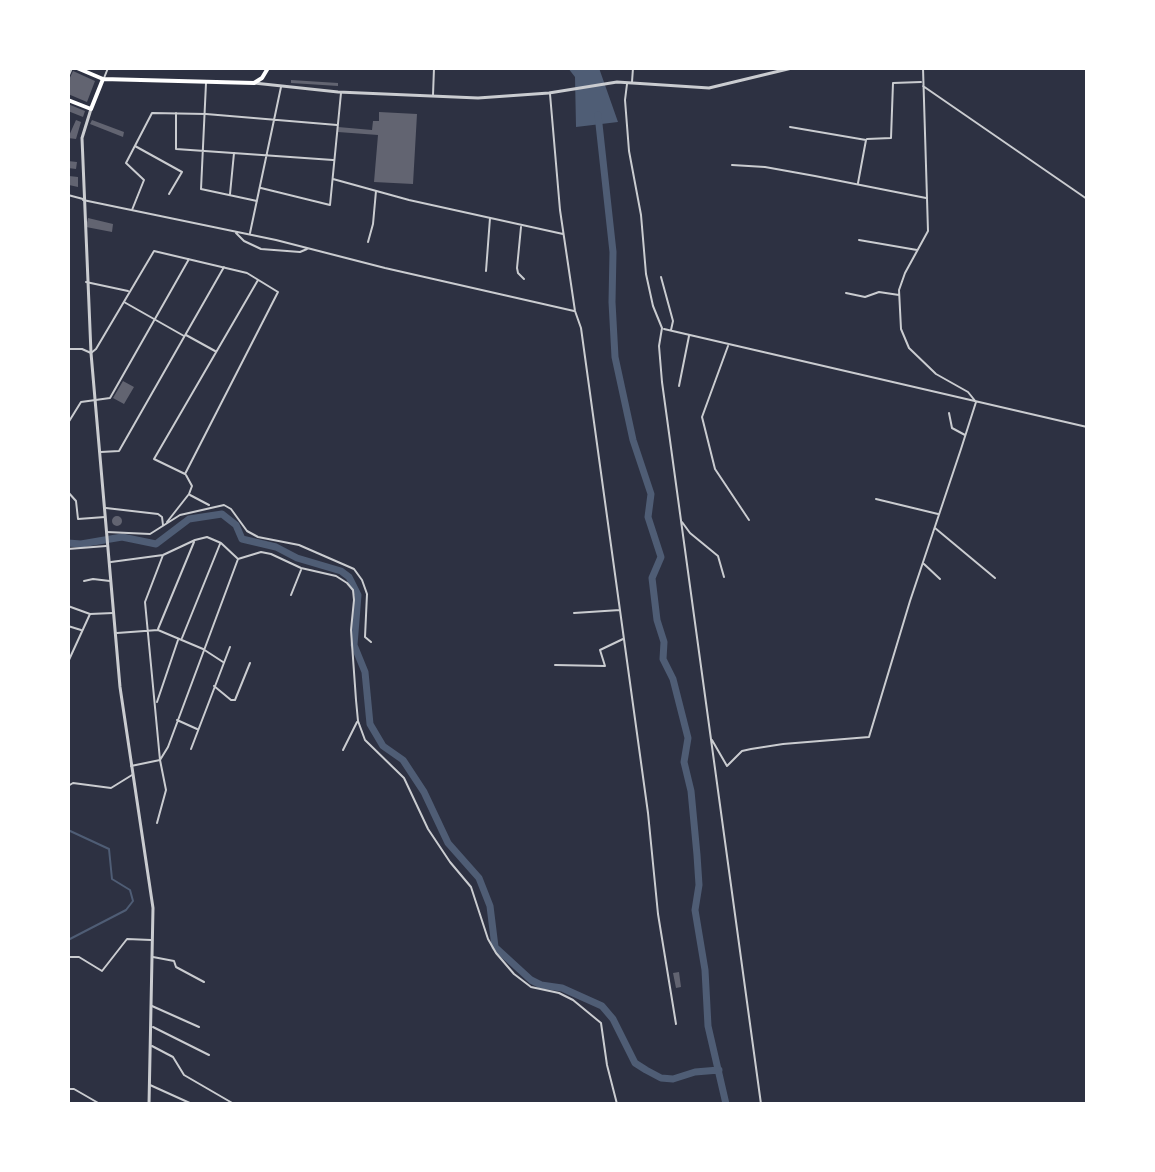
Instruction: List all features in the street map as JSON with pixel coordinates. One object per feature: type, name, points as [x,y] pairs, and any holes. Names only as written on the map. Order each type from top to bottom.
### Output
[{"type":"main road","points":[[75,68],[103,79],[254,83],[262,78],[268,68]]},
{"type":"main road","points":[[68,100],[91,109],[103,79]]},
{"type":"street","points":[[68,77],[75,68]]},
{"type":"street","points":[[103,79],[108,68]]},
{"type":"street","points":[[433,96],[434,68]]},
{"type":"street","points":[[633,68],[625,100],[629,151],[641,215],[646,274],[662,328],[659,353],[662,382],[761,1104]]},
{"type":"street","points":[[254,83],[341,92],[478,98],[549,93],[614,82],[709,88],[792,68]]},
{"type":"street","points":[[923,68],[928,231],[905,273],[899,295],[901,329],[909,348],[942,379],[968,392],[976,402]]},
{"type":"street","points":[[206,81],[201,189],[257,201]]},
{"type":"street","points":[[790,127],[866,140],[872,137],[888,140],[891,138],[893,83],[922,84],[1087,199]]},
{"type":"street","points":[[250,234],[281,86]]},
{"type":"street","points":[[261,188],[330,205],[341,92]]},
{"type":"street","points":[[549,93],[563,234],[575,311],[581,328],[642,769],[658,914],[676,1024]]},
{"type":"street","points":[[91,109],[82,138],[91,353],[120,687],[153,900],[149,1104]]},
{"type":"street","points":[[132,211],[144,180],[126,163],[152,113],[206,114],[337,125]]},
{"type":"street","points":[[176,113],[176,149],[333,160]]},
{"type":"street","points":[[858,184],[866,140]]},
{"type":"street","points":[[135,146],[182,172],[169,194]]},
{"type":"street","points":[[230,194],[234,152]]},
{"type":"street","points":[[732,165],[765,167],[927,198]]},
{"type":"street","points":[[333,179],[409,200],[563,234]]},
{"type":"street","points":[[368,242],[376,190]]},
{"type":"street","points":[[68,195],[250,234],[575,311]]},
{"type":"street","points":[[486,271],[490,217]]},
{"type":"street","points":[[521,226],[517,268],[524,279]]},
{"type":"street","points":[[235,232],[244,241],[261,249],[300,252],[308,249]]},
{"type":"street","points":[[859,240],[917,250]]},
{"type":"street","points":[[91,353],[152,252],[247,273],[278,292],[185,474]]},
{"type":"street","points":[[68,423],[81,402],[110,398],[189,259]]},
{"type":"street","points":[[100,452],[119,451],[224,267]]},
{"type":"street","points":[[661,277],[673,321],[671,330]]},
{"type":"street","points":[[167,522],[192,486],[185,474],[154,459],[258,280]]},
{"type":"street","points":[[86,282],[129,291]]},
{"type":"street","points":[[846,293],[865,297],[879,292],[899,295]]},
{"type":"street","points":[[124,302],[216,352]]},
{"type":"street","points":[[662,328],[1087,427]]},
{"type":"street","points":[[679,386],[689,335]]},
{"type":"street","points":[[728,344],[702,417],[715,469],[749,520]]},
{"type":"street","points":[[68,349],[91,353]]},
{"type":"street","points":[[711,737],[723,763],[730,766],[742,751],[751,749],[869,737],[976,402]]},
{"type":"street","points":[[949,413],[952,428],[965,435]]},
{"type":"street","points":[[68,492],[76,501],[78,519],[105,517]]},
{"type":"street","points":[[189,494],[212,506]]},
{"type":"street","points":[[876,499],[939,514]]},
{"type":"street","points":[[106,532],[142,535],[154,532],[180,515],[224,505],[231,509],[247,531],[258,537],[299,545],[354,569],[367,594],[365,637],[371,642]]},
{"type":"street","points":[[105,508],[158,514],[162,517],[163,525]]},
{"type":"street","points":[[681,521],[690,533],[718,556],[724,577]]},
{"type":"street","points":[[935,528],[995,578]]},
{"type":"street","points":[[109,562],[163,555],[207,537],[221,543],[238,559]]},
{"type":"street","points":[[158,630],[195,540]]},
{"type":"street","points":[[156,703],[221,543]]},
{"type":"street","points":[[68,549],[108,544]]},
{"type":"street","points":[[238,559],[266,553],[302,569],[336,576],[353,590],[351,630],[358,721],[372,749],[411,788],[428,829],[471,887],[496,953],[514,974],[531,987],[559,993],[573,1000],[601,1023],[617,1104]]},
{"type":"street","points":[[157,823],[166,790],[160,760],[146,598],[163,555]]},
{"type":"street","points":[[131,766],[163,759],[238,559]]},
{"type":"street","points":[[923,563],[940,579]]},
{"type":"street","points":[[291,595],[302,569]]},
{"type":"street","points":[[84,581],[111,582]]},
{"type":"street","points":[[68,606],[90,614],[114,613]]},
{"type":"street","points":[[574,613],[620,610]]},
{"type":"street","points":[[68,662],[90,614]]},
{"type":"street","points":[[68,626],[82,630]]},
{"type":"street","points":[[116,633],[158,630],[203,649],[223,662]]},
{"type":"street","points":[[555,665],[605,666],[600,650],[623,639]]},
{"type":"street","points":[[68,646],[75,648]]},
{"type":"street","points":[[191,749],[230,647]]},
{"type":"street","points":[[214,686],[235,700],[250,663]]},
{"type":"street","points":[[177,720],[198,729]]},
{"type":"street","points":[[343,750],[358,721]]},
{"type":"street","points":[[68,786],[73,783],[111,788],[133,775]]},
{"type":"street","points":[[68,957],[79,957],[102,971],[127,939],[152,940]]},
{"type":"street","points":[[152,957],[174,961],[176,967],[204,982]]},
{"type":"street","points":[[151,1006],[199,1027]]},
{"type":"street","points":[[150,1026],[209,1055]]},
{"type":"street","points":[[150,1046],[170,1054],[184,1075],[234,1104]]},
{"type":"street","points":[[149,1085],[192,1104]]},
{"type":"street","points":[[68,1089],[74,1089],[100,1104]]},
{"type":"water","points":[[568,68],[599,68],[618,122],[576,127],[575,77]]},
{"type":"building","points":[[73,71],[95,81],[87,102],[68,94],[68,82]]},
{"type":"building","points":[[291,80],[338,83],[338,86],[291,83]]},
{"type":"building","points":[[68,104],[85,111],[83,117],[68,111]]},
{"type":"building","points":[[379,112],[417,114],[413,184],[374,182],[378,135],[338,132],[338,127],[372,130],[373,121],[379,121]]},
{"type":"building","points":[[76,120],[81,122],[76,139],[68,138]]},
{"type":"building","points":[[92,120],[124,132],[123,137],[90,124]]},
{"type":"building","points":[[68,161],[77,162],[76,169],[68,168]]},
{"type":"building","points":[[69,176],[78,177],[78,187],[69,185]]},
{"type":"building","points":[[88,218],[113,224],[112,232],[86,227]]},
{"type":"building","points":[[123,381],[134,387],[124,404],[113,398]]},
{"type":"building","points":[[117,516],[122,521],[117,526],[112,521]]},
{"type":"building","points":[[679,972],[681,987],[676,988],[673,973]]},
{"type":"waterway","points":[[598,115],[613,252],[615,357],[633,440],[651,494],[648,517],[661,557],[652,578],[657,620],[664,642],[663,659],[673,679],[688,738],[684,762],[691,791],[699,885],[695,910],[705,970],[708,1026],[726,1104]]},
{"type":"waterway","points":[[68,543],[81,544],[122,537],[156,544],[189,519],[222,514],[236,525],[242,539],[276,547],[297,558],[341,571],[349,577],[358,595],[354,645],[365,672],[370,724],[383,746],[403,760],[424,792],[448,843],[479,878],[490,906],[495,947],[531,980],[562,988],[602,1006],[613,1019],[635,1063],[646,1070],[661,1078],[673,1079],[695,1072],[719,1070]]},
{"type":"waterway","points":[[68,830],[109,849],[112,879],[130,890],[133,901],[126,910],[68,940]]}]
